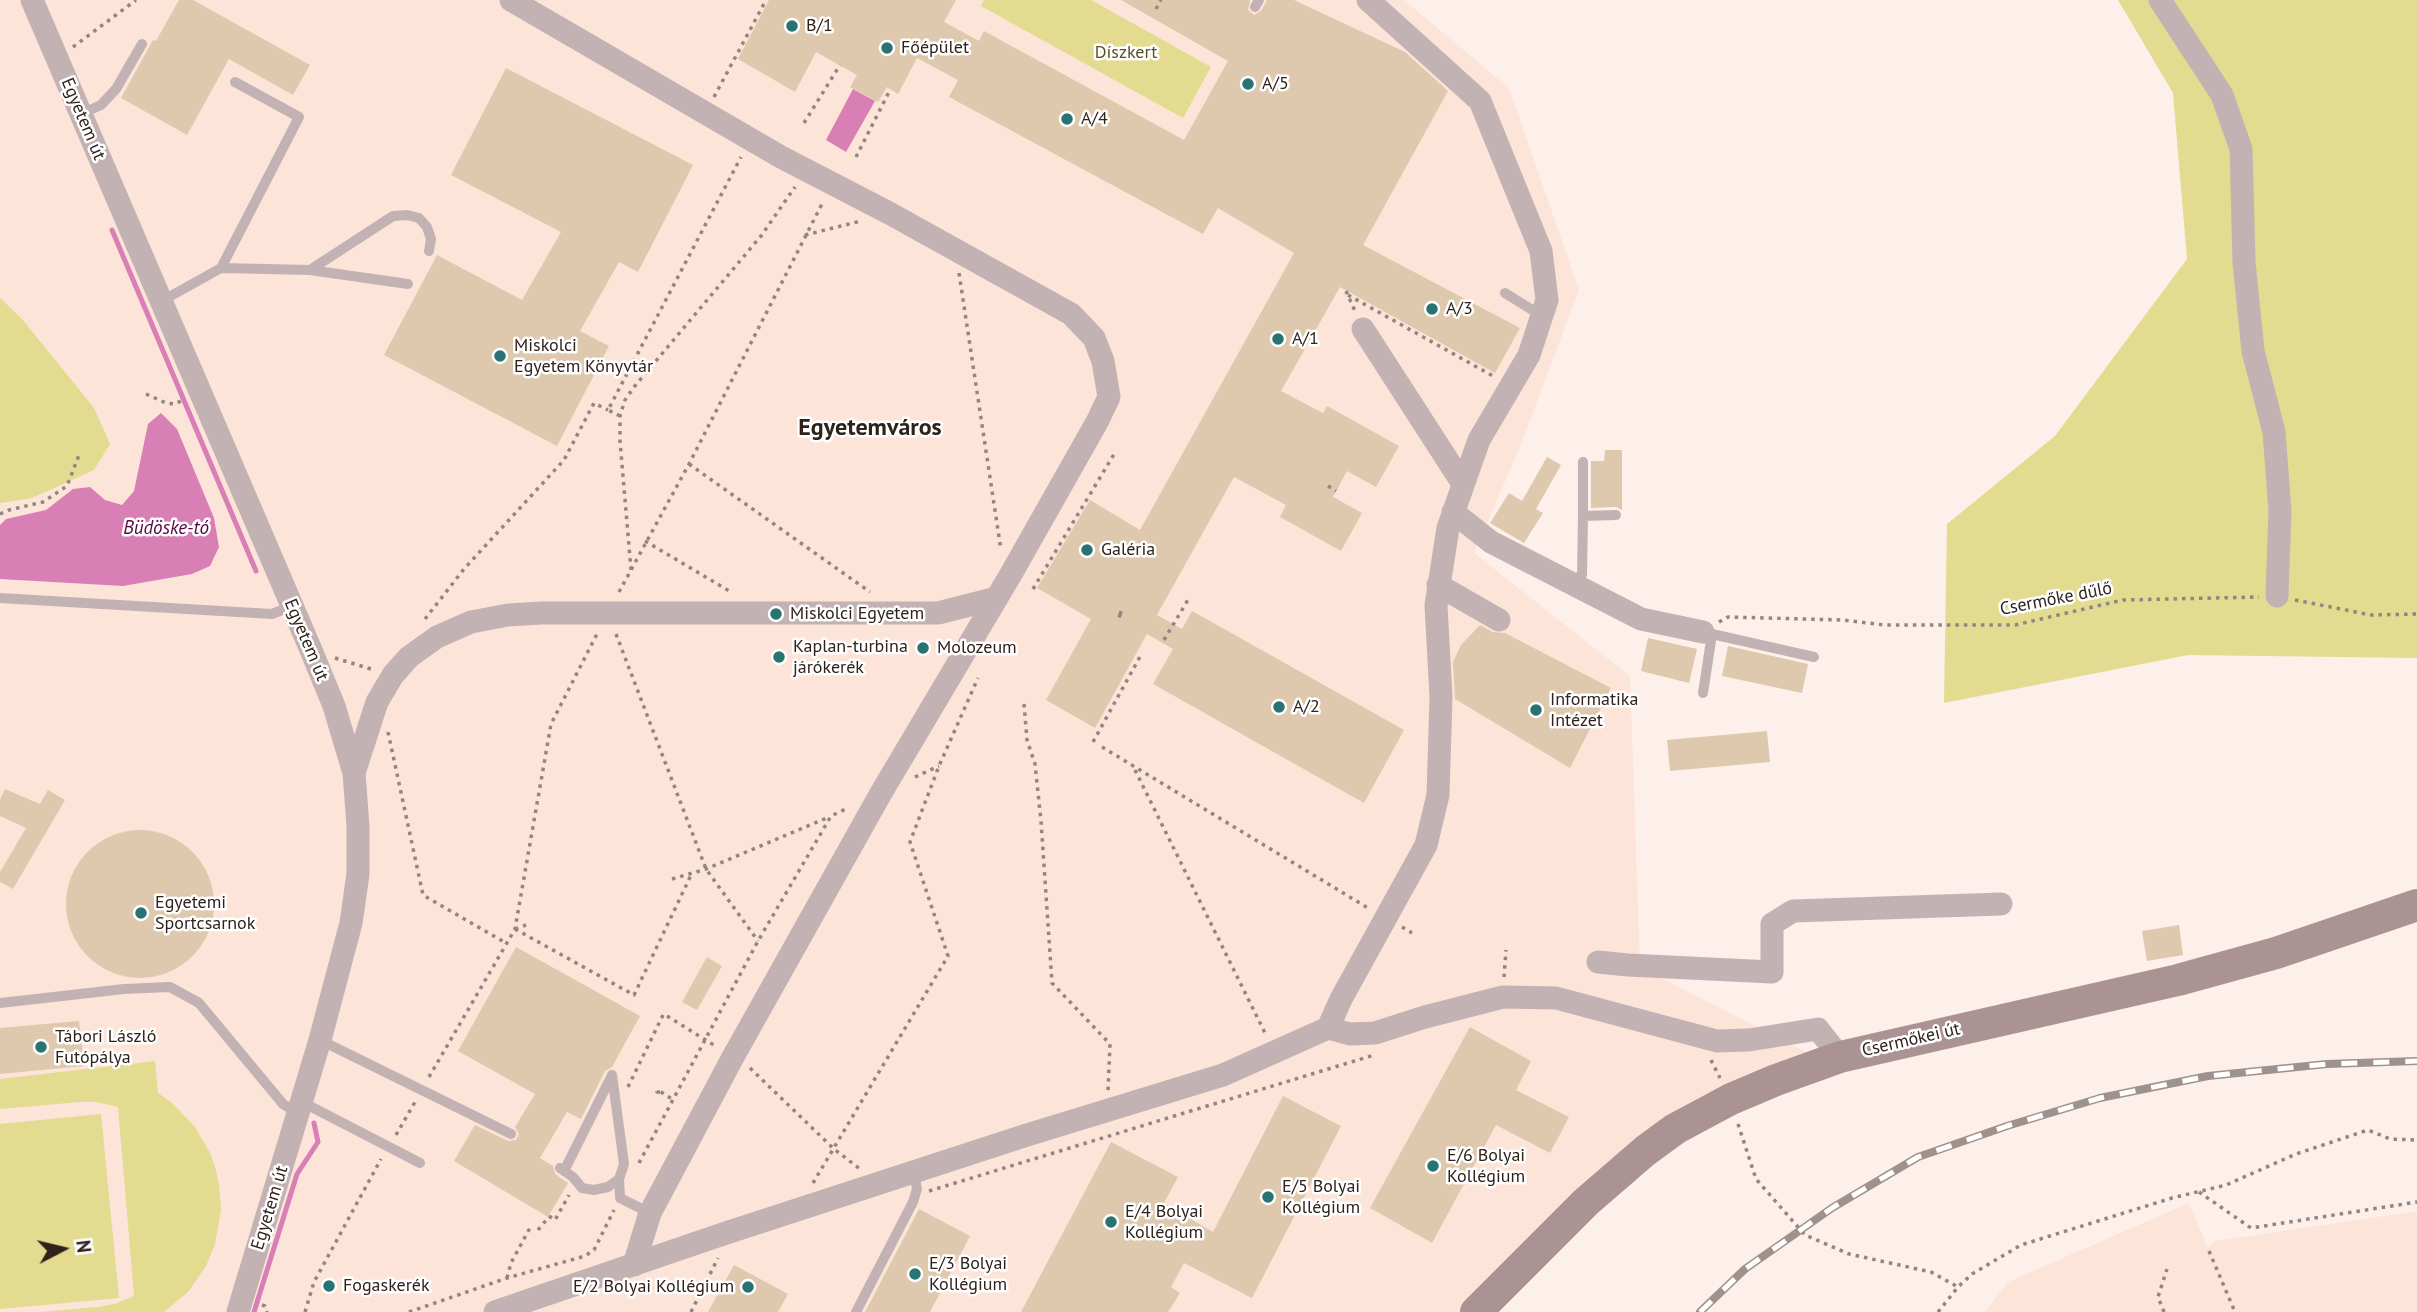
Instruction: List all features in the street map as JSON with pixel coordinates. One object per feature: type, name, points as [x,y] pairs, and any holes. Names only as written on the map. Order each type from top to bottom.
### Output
[{"type":"main road","name":"Csermőkei út","points":[[1476,1312],[1586,1202],[1645,1151],[1675,1129],[1776,1080],[1840,1057],[2178,980],[2276,953],[2417,905]]},
{"type":"street","name":"Egyetem út","points":[[32,0],[311,650],[334,706],[354,773],[358,874],[351,923],[320,1040],[238,1312]]},
{"type":"street","points":[[511,0],[681,97],[750,140],[891,214],[1071,314],[1094,338],[1104,361],[1109,397],[1001,591],[881,793],[733,1057],[650,1213],[634,1265]]},
{"type":"street","points":[[1328,1028],[1341,999],[1426,845],[1438,795],[1441,697],[1436,605],[1453,512],[1479,440],[1529,355],[1547,300],[1541,251],[1480,101],[1368,0]]},
{"type":"street","points":[[2160,0],[2222,95],[2241,149],[2244,262],[2253,351],[2274,432],[2280,511],[2277,596]]},
{"type":"street","points":[[1363,329],[1463,484]]},
{"type":"street","points":[[1453,512],[1492,542],[1642,619],[1707,633]]},
{"type":"street","points":[[1438,585],[1499,620]]},
{"type":"street","points":[[354,773],[393,675],[409,657],[437,637],[471,622],[508,615],[608,612],[938,613],[1001,591]]},
{"type":"street","points":[[334,706],[356,715],[381,710]]},
{"type":"street","points":[[1598,962],[1772,972],[1772,924],[1793,911],[2001,904]]},
{"type":"street","points":[[495,1312],[798,1209],[1223,1075],[1328,1028],[1350,1034],[1375,1033],[1503,997],[1556,998],[1717,1041],[1749,1040],[1818,1029],[1840,1057]]},
{"type":"lane","points":[[81,114],[101,105],[116,89],[142,44]]},
{"type":"lane","points":[[221,268],[299,117],[235,82]]},
{"type":"lane","points":[[310,271],[393,216],[419,218],[427,227],[429,251]]},
{"type":"lane","points":[[160,302],[221,268],[310,271],[408,284]]},
{"type":"lane","points":[[1505,293],[1542,316]]},
{"type":"lane","points":[[1569,583],[1583,575],[1583,462]]},
{"type":"lane","points":[[1583,516],[1616,515]]},
{"type":"lane","points":[[0,598],[272,614],[292,606]]},
{"type":"lane","points":[[1703,693],[1707,633],[1814,657]]},
{"type":"lane","points":[[0,1003],[124,989],[170,987],[199,1003],[283,1104],[300,1108],[389,1146],[420,1163]]},
{"type":"lane","points":[[320,1040],[512,1134]]},
{"type":"lane","points":[[618,1180],[608,1187],[594,1190],[582,1188],[562,1169],[612,1075],[624,1164],[618,1180],[620,1198],[650,1213]]},
{"type":"lane","points":[[856,1312],[915,1195],[917,1189],[914,1172]]},
{"type":"path","points":[[57,58],[136,0]]},
{"type":"path","points":[[725,103],[714,97],[766,0]]},
{"type":"path","points":[[1156,9],[1161,0]]},
{"type":"path","points":[[804,123],[840,65]]},
{"type":"path","points":[[856,157],[890,90]]},
{"type":"path","points":[[608,410],[750,140]]},
{"type":"path","points":[[631,571],[620,416],[625,400],[761,236],[806,171]]},
{"type":"path","points":[[305,1312],[314,1282],[422,1088],[515,929],[551,724],[833,184]]},
{"type":"path","points":[[805,235],[891,214]]},
{"type":"path","points":[[955,251],[1001,591]]},
{"type":"path","points":[[1348,295],[1494,377]]},
{"type":"path","points":[[146,394],[175,404]]},
{"type":"path","points":[[422,623],[464,569],[564,460],[594,402],[620,416]]},
{"type":"path","points":[[1032,589],[1116,452]]},
{"type":"path","points":[[0,514],[44,502],[67,486],[79,455]]},
{"type":"path","points":[[688,464],[870,593],[881,593]]},
{"type":"path","points":[[1328,486],[1336,491]]},
{"type":"path","points":[[645,541],[733,593]]},
{"type":"path","name":"Csermőke dűlő","points":[[1707,633],[1728,617],[1843,620],[1884,625],[2015,625],[2123,600],[2277,596],[2371,615],[2417,614]]},
{"type":"path","points":[[1164,640],[1189,598]]},
{"type":"path","points":[[608,612],[706,869],[758,941]]},
{"type":"path","points":[[311,650],[393,675]]},
{"type":"path","points":[[1093,742],[1142,653]]},
{"type":"path","points":[[798,1209],[948,956],[909,842],[978,678]]},
{"type":"path","points":[[1024,704],[1027,740],[1035,764],[1041,821],[1052,983],[1110,1044],[1108,1110]]},
{"type":"path","points":[[381,710],[423,895],[506,943]]},
{"type":"path","points":[[1102,747],[1412,933]]},
{"type":"path","points":[[1134,768],[1275,1052]]},
{"type":"path","points":[[672,878],[706,869],[881,793]]},
{"type":"path","points":[[410,1312],[507,1278],[585,1256],[594,1250],[758,941],[831,816]]},
{"type":"path","points":[[515,929],[634,995],[692,873]]},
{"type":"path","points":[[515,929],[526,925]]},
{"type":"path","points":[[1503,997],[1506,950]]},
{"type":"path","points":[[628,1087],[666,1015],[705,1039]]},
{"type":"path","points":[[1700,1037],[1731,1100],[1756,1179],[1805,1236],[1849,1254],[1931,1272],[1958,1287]]},
{"type":"path","points":[[915,1195],[1376,1055]]},
{"type":"path","points":[[733,1057],[750,1067],[834,1149],[878,1183]]},
{"type":"path","points":[[660,1092],[672,1099]]},
{"type":"path","points":[[1938,1312],[1972,1274],[2021,1245],[2226,1185],[2296,1154],[2368,1130],[2390,1139],[2417,1140]]},
{"type":"path","points":[[538,1230],[549,1217],[555,1220],[576,1181]]},
{"type":"path","points":[[2199,1192],[2251,1228],[2417,1202]]},
{"type":"path","points":[[507,1278],[511,1263],[531,1226]]},
{"type":"path","points":[[2209,1251],[2235,1312]]},
{"type":"path","points":[[691,1312],[721,1252]]},
{"type":"path","points":[[704,1264],[730,1255]]},
{"type":"path","points":[[2164,1312],[2158,1297],[2167,1269]]},
{"type":"path","points":[[263,1306],[267,1312]]},
{"type":"shaded area","name":"Miskolci Egyetem","points":[[0,0],[1404,0],[1509,88],[1579,290],[1520,447],[1474,553],[1630,676],[1640,967],[1808,1053],[1507,1264],[1460,1312],[0,1312]]},
{"type":"shaded area","points":[[2189,1203],[2208,1248],[2215,1241],[2417,1211],[2417,1312],[1985,1312],[2008,1282]]},
{"type":"green space","name":"Díszkert","points":[[984,0],[1091,0],[1211,67],[1183,118],[981,6]]},
{"type":"green space","points":[[2118,0],[2417,0],[2417,658],[2188,655],[1944,703],[1947,524],[2055,436],[2187,259],[2173,93]]},
{"type":"green space","points":[[0,298],[22,319],[94,408],[110,444],[94,470],[32,498],[0,503]]},
{"type":"green space","points":[[155,1061],[158,1093],[172,1103],[195,1127],[215,1167],[221,1209],[215,1244],[206,1266],[188,1292],[164,1312],[40,1312],[98,1307],[134,1296],[118,1107],[80,1102],[0,1109],[0,1079]]},
{"type":"green space","points":[[101,1114],[119,1298],[0,1309],[0,1124]]},
{"type":"water","points":[[853,89],[875,101],[846,152],[826,140]]},
{"type":"water","name":"Büdöske-tó","points":[[161,413],[177,429],[214,518],[219,547],[210,566],[192,574],[123,586],[0,579],[0,525],[6,519],[46,510],[73,489],[90,487],[105,500],[122,505],[134,491],[148,424]]},
{"type":"building","points":[[179,0],[193,0],[310,65],[293,95],[229,59],[187,135],[121,98]]},
{"type":"building","points":[[769,0],[956,0],[944,22],[979,41],[984,31],[1184,140],[1228,61],[1121,0],[1250,0],[1248,10],[1254,15],[1261,11],[1267,0],[1294,0],[1405,52],[1448,91],[1363,245],[1520,328],[1495,373],[1340,287],[1281,391],[1323,413],[1327,406],[1399,446],[1376,487],[1347,471],[1333,497],[1362,513],[1341,551],[1280,517],[1286,505],[1234,477],[1157,615],[1182,629],[1192,611],[1404,730],[1364,803],[1153,684],[1173,649],[1147,634],[1095,728],[1046,700],[1091,619],[1037,588],[1090,500],[1140,530],[1294,253],[1218,208],[1203,234],[949,97],[958,80],[917,58],[898,94],[887,87],[878,102],[850,87],[857,75],[816,52],[795,92],[738,59]]},
{"type":"building","points":[[506,68],[693,165],[638,272],[619,262],[580,331],[609,346],[557,446],[384,355],[437,255],[522,300],[561,232],[451,175]]},
{"type":"building","points":[[1605,450],[1622,450],[1622,510],[1616,507],[1591,508],[1591,461],[1604,461]]},
{"type":"building","points":[[1547,457],[1561,465],[1536,509],[1543,513],[1524,543],[1490,523],[1509,493],[1522,501]]},
{"type":"building","name":"Informatika Intézet","points":[[1480,625],[1493,632],[1505,633],[1611,688],[1570,768],[1455,699],[1453,662],[1461,645]]},
{"type":"building","points":[[1648,638],[1697,649],[1689,683],[1641,671]]},
{"type":"building","points":[[1728,646],[1808,664],[1802,693],[1722,676]]},
{"type":"building","points":[[1767,731],[1770,762],[1670,771],[1667,740]]},
{"type":"building","points":[[5,789],[40,804],[48,790],[65,800],[13,889],[0,882],[0,872],[26,828],[0,816],[0,800]]},
{"type":"building","name":"Egyetemi Sportcsarnok","points":[[140,830],[168,835],[193,851],[209,876],[214,904],[209,932],[193,957],[168,973],[140,978],[112,973],[87,957],[71,932],[66,904],[71,876],[87,851],[112,835]]},
{"type":"building","points":[[2179,925],[2183,955],[2147,961],[2142,931]]},
{"type":"building","points":[[516,947],[640,1016],[612,1067],[605,1071],[581,1119],[567,1112],[540,1158],[553,1166],[555,1174],[568,1183],[548,1217],[454,1161],[475,1125],[508,1141],[516,1140],[519,1134],[515,1127],[535,1094],[458,1051]]},
{"type":"building","points":[[707,957],[722,966],[697,1010],[682,1002]]},
{"type":"building","name":"Tábori László Futópálya","points":[[79,1021],[84,1066],[0,1074],[0,1028]]},
{"type":"building","name":"E/6 Bolyai Kollégium","points":[[1470,1027],[1531,1061],[1516,1090],[1569,1117],[1550,1153],[1496,1125],[1432,1243],[1370,1208]]},
{"type":"building","points":[[1283,1096],[1341,1126],[1252,1298],[1184,1263],[1171,1287],[1180,1293],[1168,1312],[1021,1312],[1111,1142],[1178,1177],[1164,1203],[1213,1232]]},
{"type":"building","name":"E/3 Bolyai Kollégium","points":[[919,1209],[970,1236],[930,1312],[865,1312]]},
{"type":"building","name":"E/2 Bolyai Kollégium","points":[[734,1265],[788,1294],[778,1312],[708,1312]]},
{"type":"waterway","points":[[112,230],[256,571]]},
{"type":"waterway","points":[[254,1312],[297,1174],[318,1142],[314,1123]]},
{"type":"railway","points":[[1700,1312],[1745,1269],[1832,1208],[1918,1157],[2100,1098],[2208,1076],[2327,1064],[2417,1061]]},
{"type":"place","name":"B/1","points":[[792,26]]},
{"type":"place","name":"Főépület","points":[[887,48]]},
{"type":"place","name":"A/5","points":[[1248,84]]},
{"type":"place","name":"A/4","points":[[1067,119]]},
{"type":"place","name":"A/3","points":[[1432,309]]},
{"type":"place","name":"A/1","points":[[1278,339]]},
{"type":"place","name":"Miskolci Egyetem Könyvtár","points":[[500,356]]},
{"type":"place","name":"Galéria","points":[[1087,550]]},
{"type":"place","name":"Miskolci Egyetem","points":[[776,614]]},
{"type":"place","name":"Molozeum","points":[[923,648]]},
{"type":"place","name":"Kaplan-turbina járókerék","points":[[779,657]]},
{"type":"place","name":"A/2","points":[[1279,707]]},
{"type":"place","name":"Informatika Intézet","points":[[1536,710]]},
{"type":"place","name":"Egyetemi Sportcsarnok","points":[[141,913]]},
{"type":"place","name":"Tábori László Futópálya","points":[[41,1047]]},
{"type":"place","name":"E/6 Bolyai Kollégium","points":[[1433,1166]]},
{"type":"place","name":"E/5 Bolyai Kollégium","points":[[1268,1197]]},
{"type":"place","name":"E/4 Bolyai Kollégium","points":[[1111,1222]]},
{"type":"place","name":"E/3 Bolyai Kollégium","points":[[915,1274]]},
{"type":"place","name":"Fogaskerék","points":[[329,1286]]},
{"type":"place","name":"E/2 Bolyai Kollégium","points":[[748,1287]]},
{"type":"district","name":"Egyetemváros","points":[[870,428]]}]
